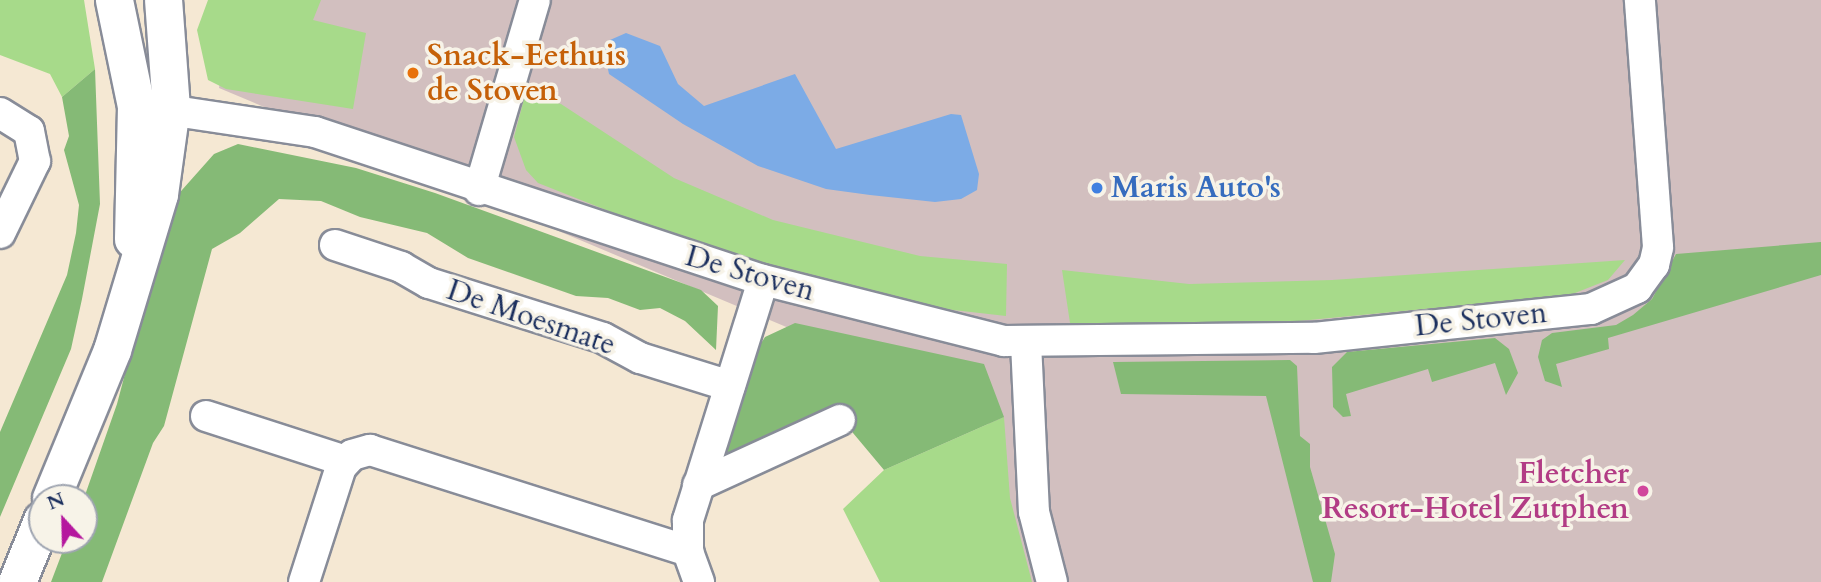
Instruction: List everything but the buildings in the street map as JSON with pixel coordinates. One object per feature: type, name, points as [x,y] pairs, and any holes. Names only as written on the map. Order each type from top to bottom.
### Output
[{"type":"street","points":[[114,0],[153,107]]},
{"type":"street","points":[[57,484],[112,350],[159,194],[153,107],[163,0]]},
{"type":"street","points":[[479,190],[535,0]]},
{"type":"street","name":"De Stoven","points":[[153,107],[315,132],[479,190],[763,280],[1026,343],[1314,338],[1591,309],[1616,301],[1646,277],[1654,265],[1658,247],[1640,0]]},
{"type":"street","points":[[0,113],[29,131],[35,161],[0,233]]},
{"type":"street","name":"De Moesmate","points":[[335,245],[401,267],[429,283],[603,338],[640,358],[730,386]]},
{"type":"street","points":[[699,582],[688,551],[688,520],[763,280]]},
{"type":"street","points":[[1026,343],[1034,512],[1052,582]]},
{"type":"street","points":[[206,416],[345,461]]},
{"type":"street","points":[[698,485],[840,420]]},
{"type":"street","points":[[304,582],[345,461],[361,451],[379,451],[688,551]]},
{"type":"street","points":[[17,582],[28,554]]},
{"type":"shaded area","points":[[232,0],[1821,0],[1821,582],[1026,582],[986,411],[219,88]]},
{"type":"green space","points":[[0,0],[84,0],[95,69],[62,97],[50,74],[0,55]]},
{"type":"green space","points":[[208,0],[321,0],[313,20],[366,33],[353,109],[226,89],[208,80],[197,30]]},
{"type":"green space","points":[[95,69],[100,204],[82,299],[71,349],[0,517],[0,432],[67,275],[76,233],[79,205],[64,150],[69,136],[62,97]]},
{"type":"green space","points":[[525,95],[561,104],[674,178],[773,220],[920,256],[1007,264],[1006,316],[927,307],[853,290],[674,237],[538,183],[526,170],[514,137]]},
{"type":"green space","points":[[238,144],[356,168],[435,193],[701,290],[718,306],[716,350],[685,321],[660,308],[640,310],[608,298],[576,296],[468,258],[427,233],[360,217],[321,201],[279,199],[240,233],[212,249],[164,426],[153,443],[102,582],[51,582],[62,554],[98,554],[98,484],[89,484],[117,404],[167,215],[174,199],[214,154]]},
{"type":"green space","points":[[1821,242],[1821,275],[1608,338],[1609,349],[1556,364],[1562,387],[1545,381],[1538,357],[1542,340],[1552,333],[1616,325],[1633,315],[1652,299],[1676,254]]},
{"type":"green space","points":[[1625,260],[1608,280],[1570,295],[1267,324],[1120,329],[1070,323],[1062,270],[1189,284],[1332,280]]},
{"type":"green space","points":[[795,323],[984,364],[1004,417],[884,470],[853,433],[846,415],[727,461],[716,456],[756,351],[765,337]]},
{"type":"green space","points":[[1495,338],[1509,349],[1518,373],[1506,395],[1495,363],[1432,382],[1428,369],[1346,394],[1351,416],[1343,417],[1333,407],[1332,367],[1347,352]]},
{"type":"green space","points":[[1290,360],[1297,366],[1300,436],[1310,444],[1310,467],[1335,554],[1331,582],[1313,582],[1266,396],[1121,394],[1113,362]]},
{"type":"green space","points":[[1004,417],[1010,498],[1032,582],[880,582],[843,509],[884,470]]},
{"type":"water","points":[[626,33],[660,46],[678,84],[704,106],[795,74],[836,149],[951,114],[961,115],[979,174],[977,190],[961,199],[935,202],[870,195],[826,189],[758,166],[683,124],[609,74],[604,51],[610,40]]},
{"type":"place","name":"Snack-Eethuis de Stoven","points":[[413,73]]},
{"type":"place","name":"Maris Auto's","points":[[1097,188]]},
{"type":"place","name":"Fletcher Resort-Hotel Zutphen","points":[[1643,491]]}]
